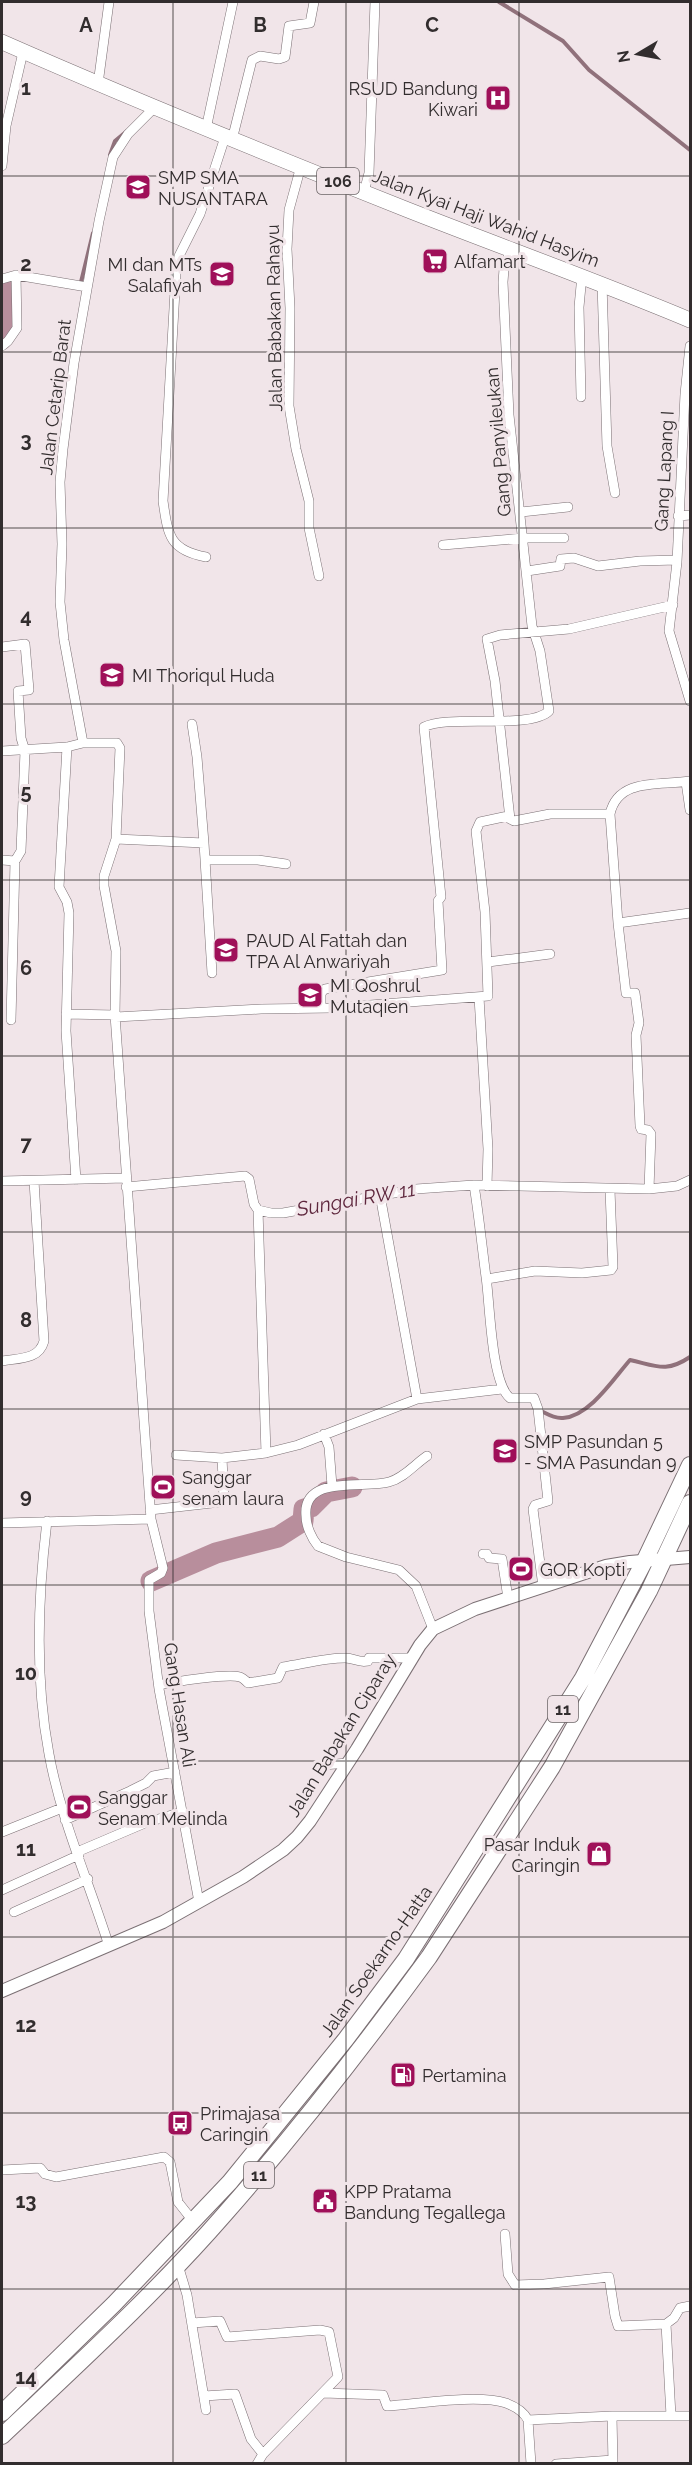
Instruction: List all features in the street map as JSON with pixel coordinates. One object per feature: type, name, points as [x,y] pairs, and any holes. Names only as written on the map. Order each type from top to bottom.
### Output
[{"type":"highway","name":"Jalan Soekarno-Hatta","points":[[3,2408],[114,2304],[256,2152],[406,1959],[583,1678],[645,1560],[690,1465]]},
{"type":"highway","name":"Jalan Soekarno-Hatta","points":[[2,2436],[178,2265],[223,2217],[297,2130],[429,1957],[552,1767],[614,1658],[665,1559],[690,1503]]},
{"type":"main road","name":"Jalan Kyai Haji Wahid Hasyim","points":[[2,42],[153,108],[582,275],[690,320]]},
{"type":"street","points":[[98,84],[109,2]]},
{"type":"street","points":[[206,129],[233,2]]},
{"type":"street","points":[[206,557],[188,553],[177,546],[166,523],[163,501],[176,273],[179,256],[200,214],[228,138],[252,60],[260,56],[279,59],[285,57],[289,26],[310,23],[314,2]]},
{"type":"street","points":[[364,192],[369,173],[375,2]]},
{"type":"street","points":[[2,166],[6,126],[23,52]]},
{"type":"street","name":"Jalan Cetarip Barat","points":[[82,743],[62,625],[60,482],[69,395],[99,220],[113,157],[128,134],[153,108]]},
{"type":"street","name":"Jalan Babakan Rahayu","points":[[301,166],[289,210],[287,249],[290,308],[289,406],[296,449],[309,501],[309,528],[319,576]]},
{"type":"street","name":"Gang Panyileukan","points":[[499,722],[540,716],[549,711],[540,651],[534,633],[507,383],[504,275],[511,248]]},
{"type":"street","points":[[2,279],[16,275],[87,287]]},
{"type":"street","points":[[2,346],[8,342],[17,328],[16,275]]},
{"type":"street","points":[[580,397],[579,307],[582,275]]},
{"type":"street","points":[[602,284],[607,446],[615,493]]},
{"type":"street","name":"Gang Lapang I","points":[[690,346],[685,394],[677,560],[669,631],[671,644],[683,672],[690,701]]},
{"type":"street","points":[[521,512],[568,507]]},
{"type":"street","points":[[678,516],[690,515]]},
{"type":"street","points":[[443,545],[524,538],[564,538]]},
{"type":"street","points":[[527,571],[560,566],[561,559],[571,558],[598,566],[640,561],[677,560]]},
{"type":"street","points":[[610,814],[550,814],[514,821],[508,816],[499,722],[487,639],[500,635],[582,626],[673,602]]},
{"type":"street","points":[[2,647],[26,644],[29,690],[18,692],[24,751],[21,851],[15,861],[11,1020]]},
{"type":"street","points":[[321,1008],[321,993],[325,989],[442,970],[438,901],[441,897],[424,727],[461,721],[499,722]]},
{"type":"street","points":[[192,724],[204,843],[212,973]]},
{"type":"street","points":[[2,751],[67,747],[82,743],[117,743],[119,746],[116,839],[104,876],[104,886],[116,951],[116,1016],[126,1182],[151,1514]]},
{"type":"street","points":[[67,747],[59,887],[67,902],[69,913],[66,1014],[76,1180]]},
{"type":"street","points":[[649,1190],[651,1134],[648,1130],[641,1129],[640,1126],[636,1035],[639,1023],[635,993],[626,993],[610,814],[620,794],[629,788],[688,781],[690,810]]},
{"type":"street","points":[[66,1014],[116,1016],[321,1008],[489,995],[485,912],[476,831],[480,822],[508,816]]},
{"type":"street","points":[[116,839],[204,843]]},
{"type":"street","points":[[2,860],[15,861]]},
{"type":"street","points":[[205,860],[258,860],[286,864]]},
{"type":"street","points":[[618,923],[690,913]]},
{"type":"street","points":[[488,962],[550,954]]},
{"type":"street","points":[[479,997],[488,1149],[487,1186]]},
{"type":"street","points":[[2,1181],[34,1187],[76,1180],[126,1182],[244,1176],[249,1179],[254,1204],[258,1210],[266,1453]]},
{"type":"street","points":[[258,1210],[283,1213],[416,1188],[474,1185],[649,1190],[677,1186],[690,1180]]},
{"type":"street","points":[[474,1185],[487,1279],[490,1328],[502,1389],[510,1398],[531,1396],[537,1402],[548,1501],[535,1505],[533,1509],[543,1587]]},
{"type":"street","points":[[2,1360],[35,1355],[42,1350],[44,1341],[34,1187]]},
{"type":"street","points":[[487,1279],[535,1271],[582,1273],[611,1270],[613,1267],[610,1190]]},
{"type":"street","points":[[380,1195],[417,1400]]},
{"type":"street","points":[[176,1455],[222,1458],[266,1453],[298,1445],[417,1400],[502,1389]]},
{"type":"street","points":[[324,1434],[329,1447],[332,1486]]},
{"type":"street","points":[[427,1456],[390,1482],[332,1486],[317,1492],[307,1506],[306,1520],[314,1542],[318,1546],[346,1557],[399,1570],[416,1586],[433,1629]]},
{"type":"street","points":[[2,1523],[151,1514],[221,1502],[224,1499],[222,1458]]},
{"type":"street","name":"Gang Hasan Ali","points":[[151,1514],[163,1568],[161,1573],[149,1580],[149,1611],[159,1685],[199,1902]]},
{"type":"street","points":[[47,1521],[40,1598],[44,1719],[49,1755],[65,1820],[88,1879],[109,1946]]},
{"type":"street","points":[[483,1554],[487,1554],[489,1558],[502,1559],[508,1598]]},
{"type":"street","name":"Jalan Babakan Ciparay","points":[[2,1991],[164,1922],[258,1868],[297,1837],[433,1629],[455,1617],[606,1566],[645,1560],[690,1557]]},
{"type":"street","points":[[159,1685],[187,1679],[226,1677],[240,1677],[248,1683],[278,1678],[283,1667],[348,1658],[359,1663],[368,1661],[369,1658],[412,1658]]},
{"type":"street","points":[[323,1765],[348,1762]]},
{"type":"street","points":[[65,1820],[130,1791],[146,1783],[153,1776],[175,1772]]},
{"type":"street","points":[[2,1832],[62,1809]]},
{"type":"street","points":[[2,1890],[145,1823],[182,1812]]},
{"type":"street","points":[[14,1912],[88,1879]]},
{"type":"street","points":[[2,2170],[40,2168],[45,2174],[56,2177],[165,2157],[170,2162],[178,2202],[193,2221]]},
{"type":"street","points":[[505,2234],[508,2274],[515,2285],[609,2277],[618,2326],[666,2324],[674,2318],[680,2308],[690,2306]]},
{"type":"street","points":[[178,2265],[187,2295],[206,2410]]},
{"type":"street","points":[[192,2323],[220,2321],[227,2337],[327,2331],[339,2375],[257,2463]]},
{"type":"street","points":[[666,2324],[671,2416]]},
{"type":"street","points":[[323,2393],[383,2396],[387,2406],[477,2400],[506,2403],[525,2415],[528,2420],[531,2463]]},
{"type":"street","points":[[204,2396],[235,2394],[251,2439],[263,2454]]},
{"type":"street","points":[[528,2420],[612,2416],[690,2416]]},
{"type":"street","points":[[556,2463],[613,2462],[612,2416]]},
{"type":"waterway","points":[[499,2],[563,41],[589,70],[690,150]]},
{"type":"waterway","points":[[110,155],[115,141],[127,131]]},
{"type":"waterway","points":[[81,282],[93,233]]},
{"type":"waterway","points":[[2,339],[9,328],[10,284]]},
{"type":"waterway","points":[[541,1411],[560,1418],[573,1416],[583,1411],[601,1395],[630,1360],[668,1367],[690,1357]]},
{"type":"waterway","points":[[151,1581],[216,1553],[278,1537],[303,1521],[304,1509],[311,1507],[326,1492],[352,1487]]},
{"type":"place","name":"RSUD Bandung Kiwari","points":[[498,98]]},
{"type":"place","name":"SMP SMA NUSANTARA","points":[[138,187]]},
{"type":"place","name":"Alfamart","points":[[435,261]]},
{"type":"place","name":"MI dan MTs Salafiyah","points":[[222,274]]},
{"type":"place","name":"MI Thoriqul Huda","points":[[112,675]]},
{"type":"place","name":"PAUD Al Fattah dan TPA Al Anwariyah","points":[[226,950]]},
{"type":"place","name":"MI Qoshrul Mutaqien","points":[[310,995]]},
{"type":"place","name":"SMP Pasundan 5 - SMA Pasundan 9","points":[[505,1451]]},
{"type":"place","name":"Sanggar senam laura","points":[[163,1487]]},
{"type":"place","name":"GOR Kopti","points":[[521,1569]]},
{"type":"place","name":"Sanggar Senam Melinda","points":[[79,1807]]},
{"type":"place","name":"Pasar Induk Caringin","points":[[599,1854]]},
{"type":"place","name":"Pertamina","points":[[403,2075]]},
{"type":"place","name":"Primajasa Caringin","points":[[180,2123]]},
{"type":"place","name":"KPP Pratama Bandung Tegallega","points":[[325,2201]]},
{"type":"water label","name":"Sungai RW 11","points":[[356,1199]]}]
